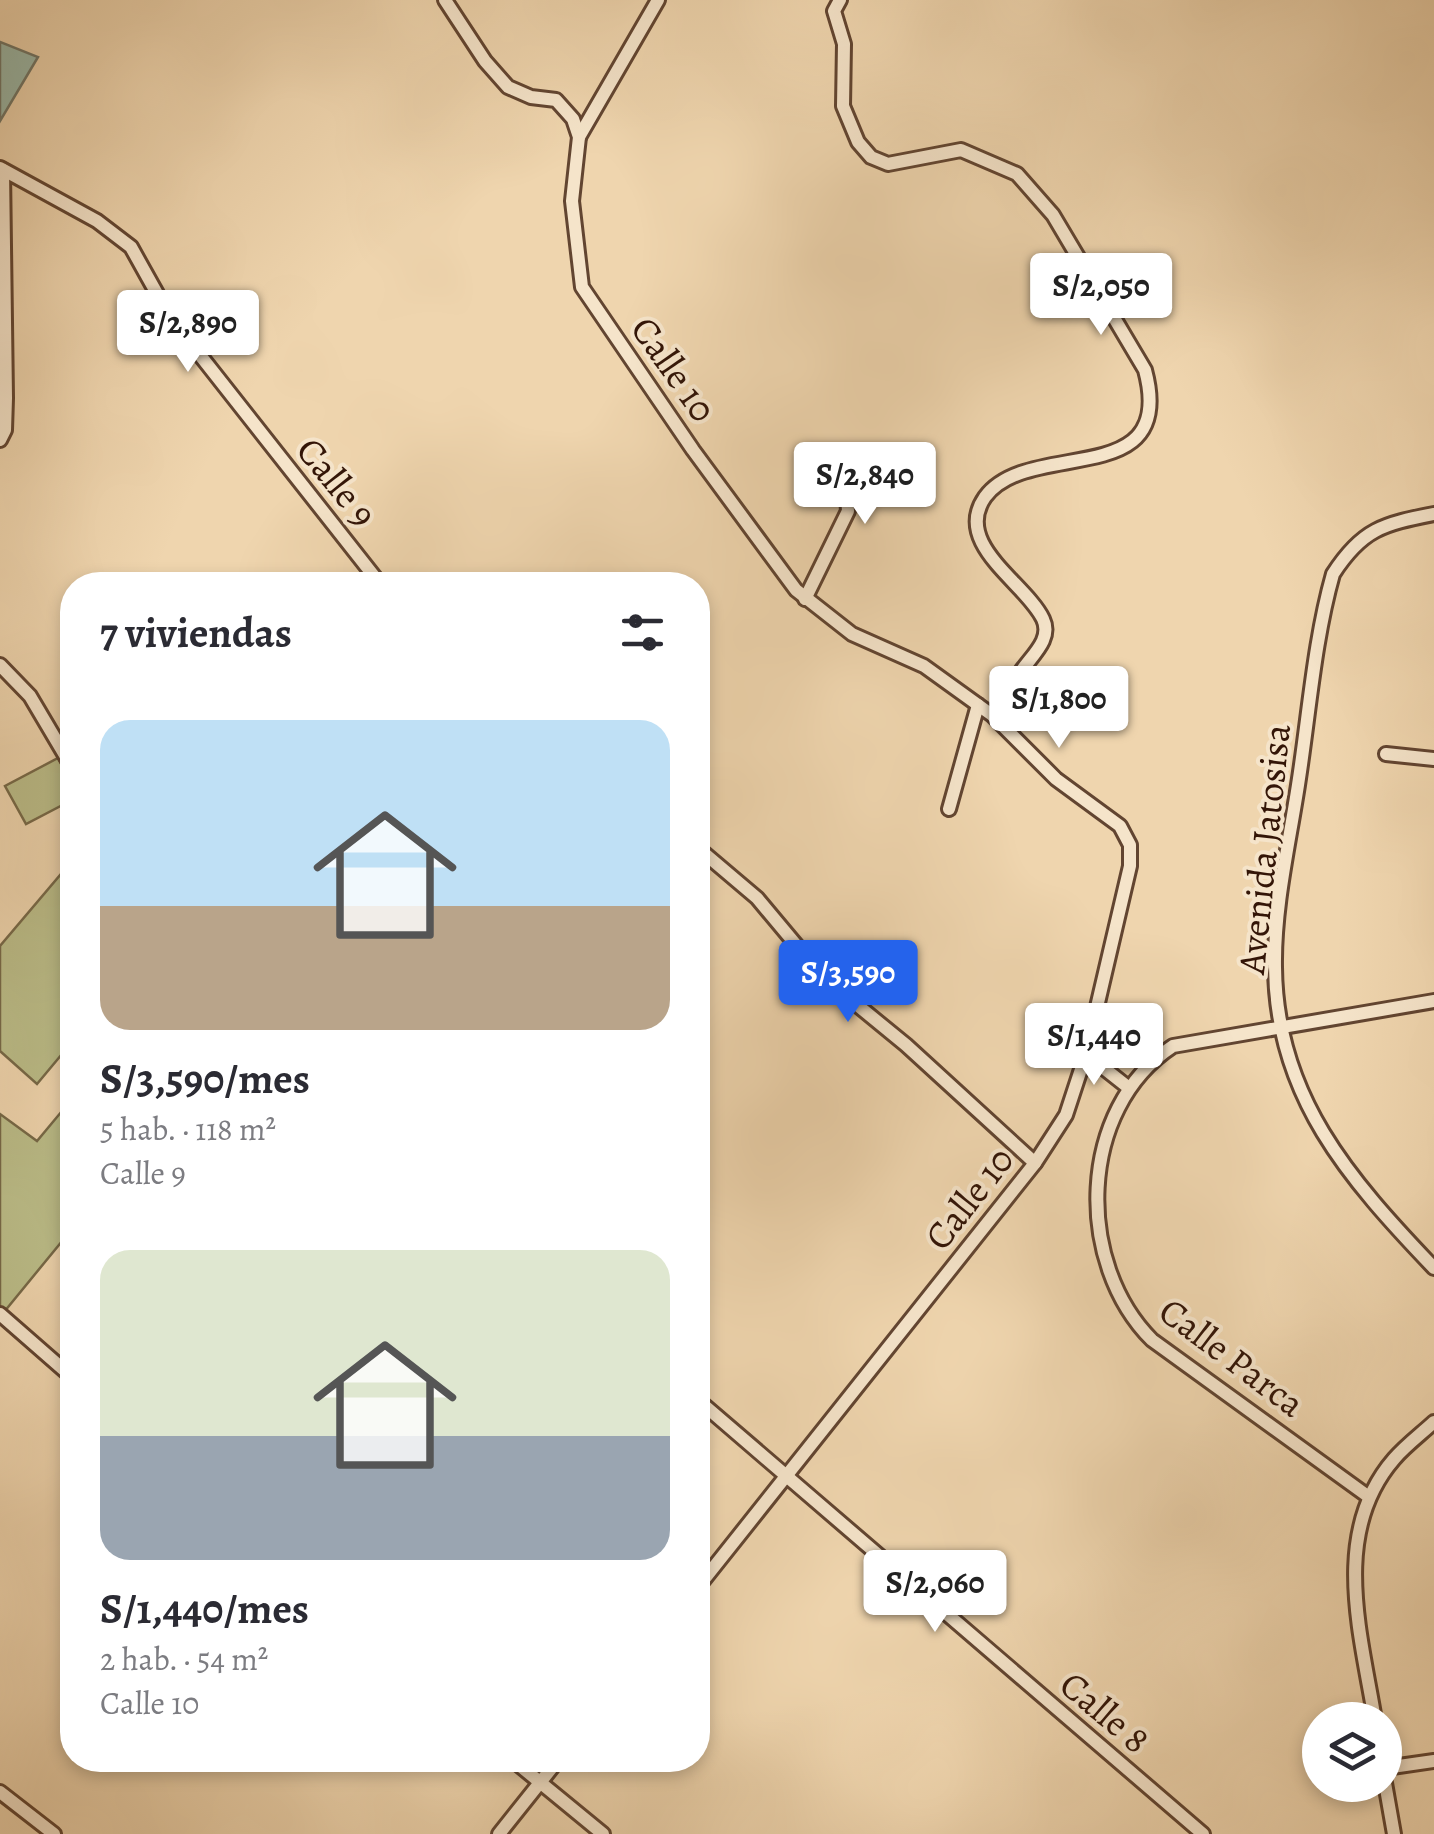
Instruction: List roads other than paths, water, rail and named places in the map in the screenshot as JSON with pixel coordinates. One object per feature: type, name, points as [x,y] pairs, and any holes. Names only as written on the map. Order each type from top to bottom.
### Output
[{"type":"street","points":[[444,0],[508,87],[532,97],[556,100],[574,119],[579,137]]},
{"type":"street","points":[[579,137],[658,0]]},
{"type":"street","points":[[840,0],[834,11],[844,44],[843,106],[858,142],[871,157],[888,164],[960,150],[1018,174],[1053,215],[1146,370],[1150,386],[1150,411],[1129,444],[1106,455],[1002,482],[982,503],[979,530],[988,555],[1034,604],[1046,626],[1042,644],[1014,684],[1008,730]]},
{"type":"street","name":"Calle 10","points":[[579,137],[572,201],[582,287],[694,450],[805,599],[852,634],[924,666],[978,705],[1056,778],[1120,826],[1130,845],[1130,866],[1086,1054],[1066,1115],[1036,1162],[710,1572]]},
{"type":"street","points":[[0,440],[5,430],[6,398],[2,168]]},
{"type":"street","name":"Calle 9","points":[[2,168],[97,221],[131,247],[170,317],[370,572]]},
{"type":"street","points":[[805,599],[848,512],[847,497],[824,473]]},
{"type":"street","name":"Avenida Jatosisa","points":[[1431,1258],[1343,1162],[1310,1116],[1288,1061],[1280,1026],[1275,965],[1291,832],[1333,574],[1350,547],[1363,536],[1393,522],[1434,514]]},
{"type":"street","points":[[0,665],[30,696],[60,747]]},
{"type":"street","points":[[949,809],[978,705]]},
{"type":"street","points":[[1386,754],[1434,760]]},
{"type":"street","points":[[710,858],[757,898],[823,977],[906,1045],[1036,1162]]},
{"type":"street","name":"Calle Parca","points":[[1369,1497],[1152,1340],[1133,1321],[1116,1292],[1094,1191],[1104,1139],[1130,1088],[1154,1058],[1172,1046],[1434,1001]]},
{"type":"street","points":[[1086,1054],[1130,1088]]},
{"type":"street","points":[[0,1314],[60,1366]]},
{"type":"street","name":"Calle 8","points":[[710,1410],[1203,1834]]},
{"type":"street","points":[[1372,1702],[1353,1580],[1357,1538],[1369,1497],[1393,1460],[1434,1422]]},
{"type":"street","points":[[1402,1766],[1434,1761]]},
{"type":"street","points":[[527,1772],[603,1834]]},
{"type":"street","points":[[499,1834],[549,1772]]},
{"type":"street","points":[[0,1792],[54,1834]]},
{"type":"street","points":[[1388,1802],[1394,1834]]}]
